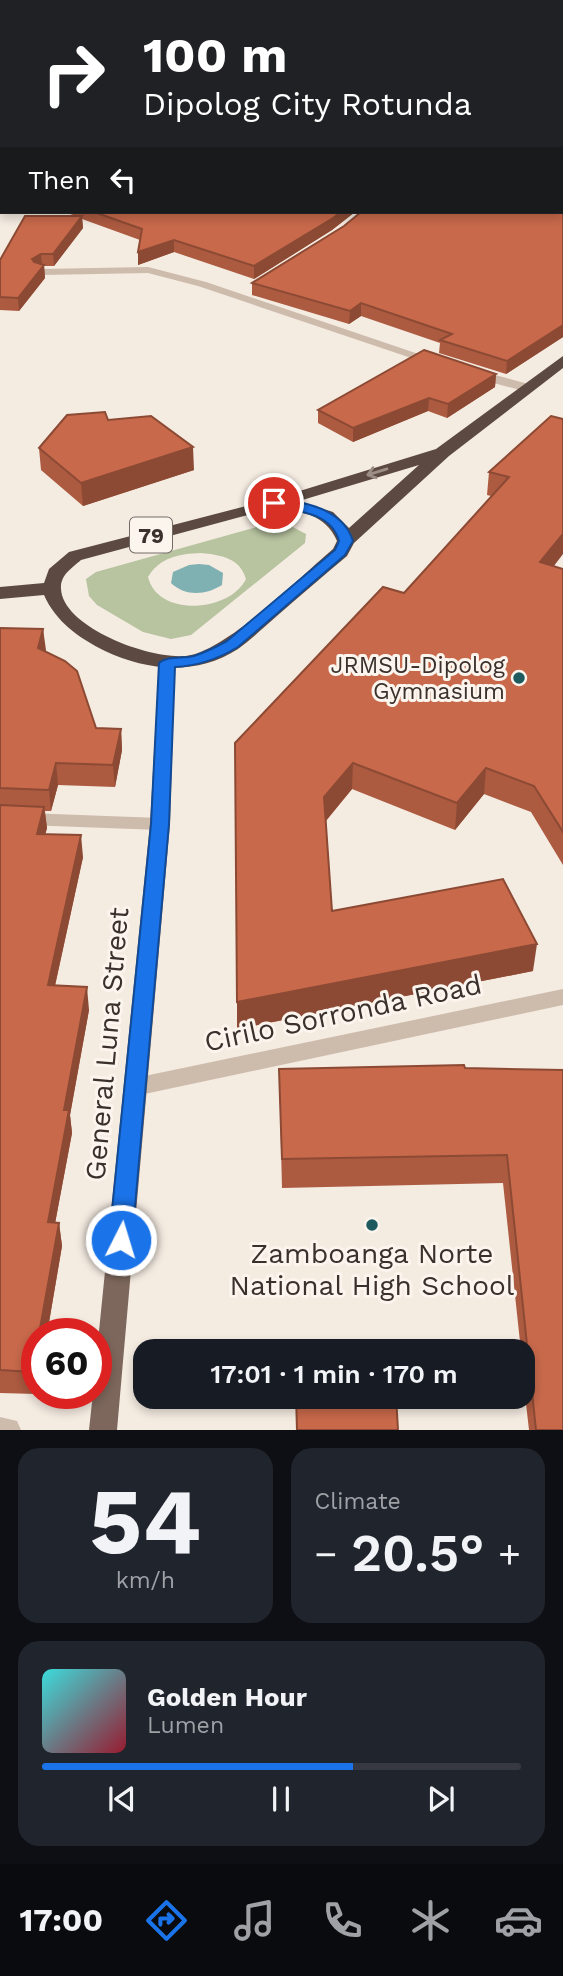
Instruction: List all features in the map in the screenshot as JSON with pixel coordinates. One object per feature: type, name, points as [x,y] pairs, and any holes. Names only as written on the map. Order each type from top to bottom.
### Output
[{"type":"highway","points":[[0,593],[45,589],[50,605],[63,619],[116,652],[144,660],[191,662],[216,654],[232,644],[341,552],[346,541],[443,452],[563,361]]},
{"type":"highway","points":[[274,503],[443,452]]},
{"type":"highway","name":"79","points":[[45,589],[47,576],[57,564],[75,555],[274,503],[304,507],[332,519],[342,529],[346,541]]},
{"type":"main road","name":"General Luna Street","points":[[103,1430],[160,824],[167,663]]},
{"type":"street","points":[[42,272],[148,270],[242,293],[459,369],[527,388]]},
{"type":"street","points":[[0,818],[160,824]]},
{"type":"street","name":"Cirilo Sorronda Road","points":[[135,1087],[563,997]]},
{"type":"street","points":[[0,1430],[6,1430]]},
{"type":"green space","points":[[285,523],[306,534],[305,543],[191,635],[171,639],[143,632],[97,605],[89,596],[86,579],[96,572],[257,527]],"holes":[[[201,553],[229,559],[239,566],[246,579],[238,590],[211,604],[195,606],[165,599],[154,590],[148,577],[158,565],[185,554]]]},
{"type":"water","points":[[199,564],[209,565],[223,573],[222,585],[196,593],[183,591],[171,583],[173,572]]},
{"type":"building","points":[[100,214],[338,214],[254,266],[174,240],[138,252],[142,229]]},
{"type":"building","points":[[359,214],[563,214],[563,325],[507,361],[440,340],[452,334],[361,303],[350,311],[252,283],[344,226]]},
{"type":"building","points":[[25,216],[82,216],[53,254],[41,254],[32,259],[44,265],[18,298],[0,297],[0,260]]},
{"type":"building","points":[[424,350],[496,374],[448,404],[429,398],[353,428],[318,410]]},
{"type":"building","points":[[105,412],[108,420],[151,416],[193,447],[81,483],[39,448],[67,415]]},
{"type":"building","points":[[551,416],[563,419],[563,534],[540,562],[563,569],[563,832],[534,786],[486,768],[457,803],[353,763],[324,797],[332,911],[503,879],[537,944],[237,1002],[235,743],[383,587],[404,593],[509,477],[489,472]]},
{"type":"building","points":[[0,628],[43,629],[38,648],[65,661],[77,671],[96,728],[121,729],[113,765],[56,763],[49,790],[0,788]]},
{"type":"building","points":[[0,805],[44,807],[37,834],[81,835],[48,985],[87,987],[64,1110],[69,1110],[48,1222],[59,1223],[42,1318],[21,1318],[21,1371],[0,1370]]},
{"type":"building","points":[[464,1065],[465,1068],[563,1070],[563,1430],[536,1430],[535,1339],[526,1339],[507,1155],[282,1159],[279,1069]]},
{"type":"building","points":[[296,1409],[397,1409],[398,1430],[297,1430]]},
{"type":"place","name":"JRMSU-Dipolog Gymnasium","points":[[519,678]]},
{"type":"place","name":"Zamboanga Norte National High School","points":[[372,1225]]},
{"type":"route","points":[[121,1240],[160,824],[167,663],[191,662],[216,654],[232,644],[341,552],[346,541],[342,529],[332,519],[313,509],[274,503]]}]
